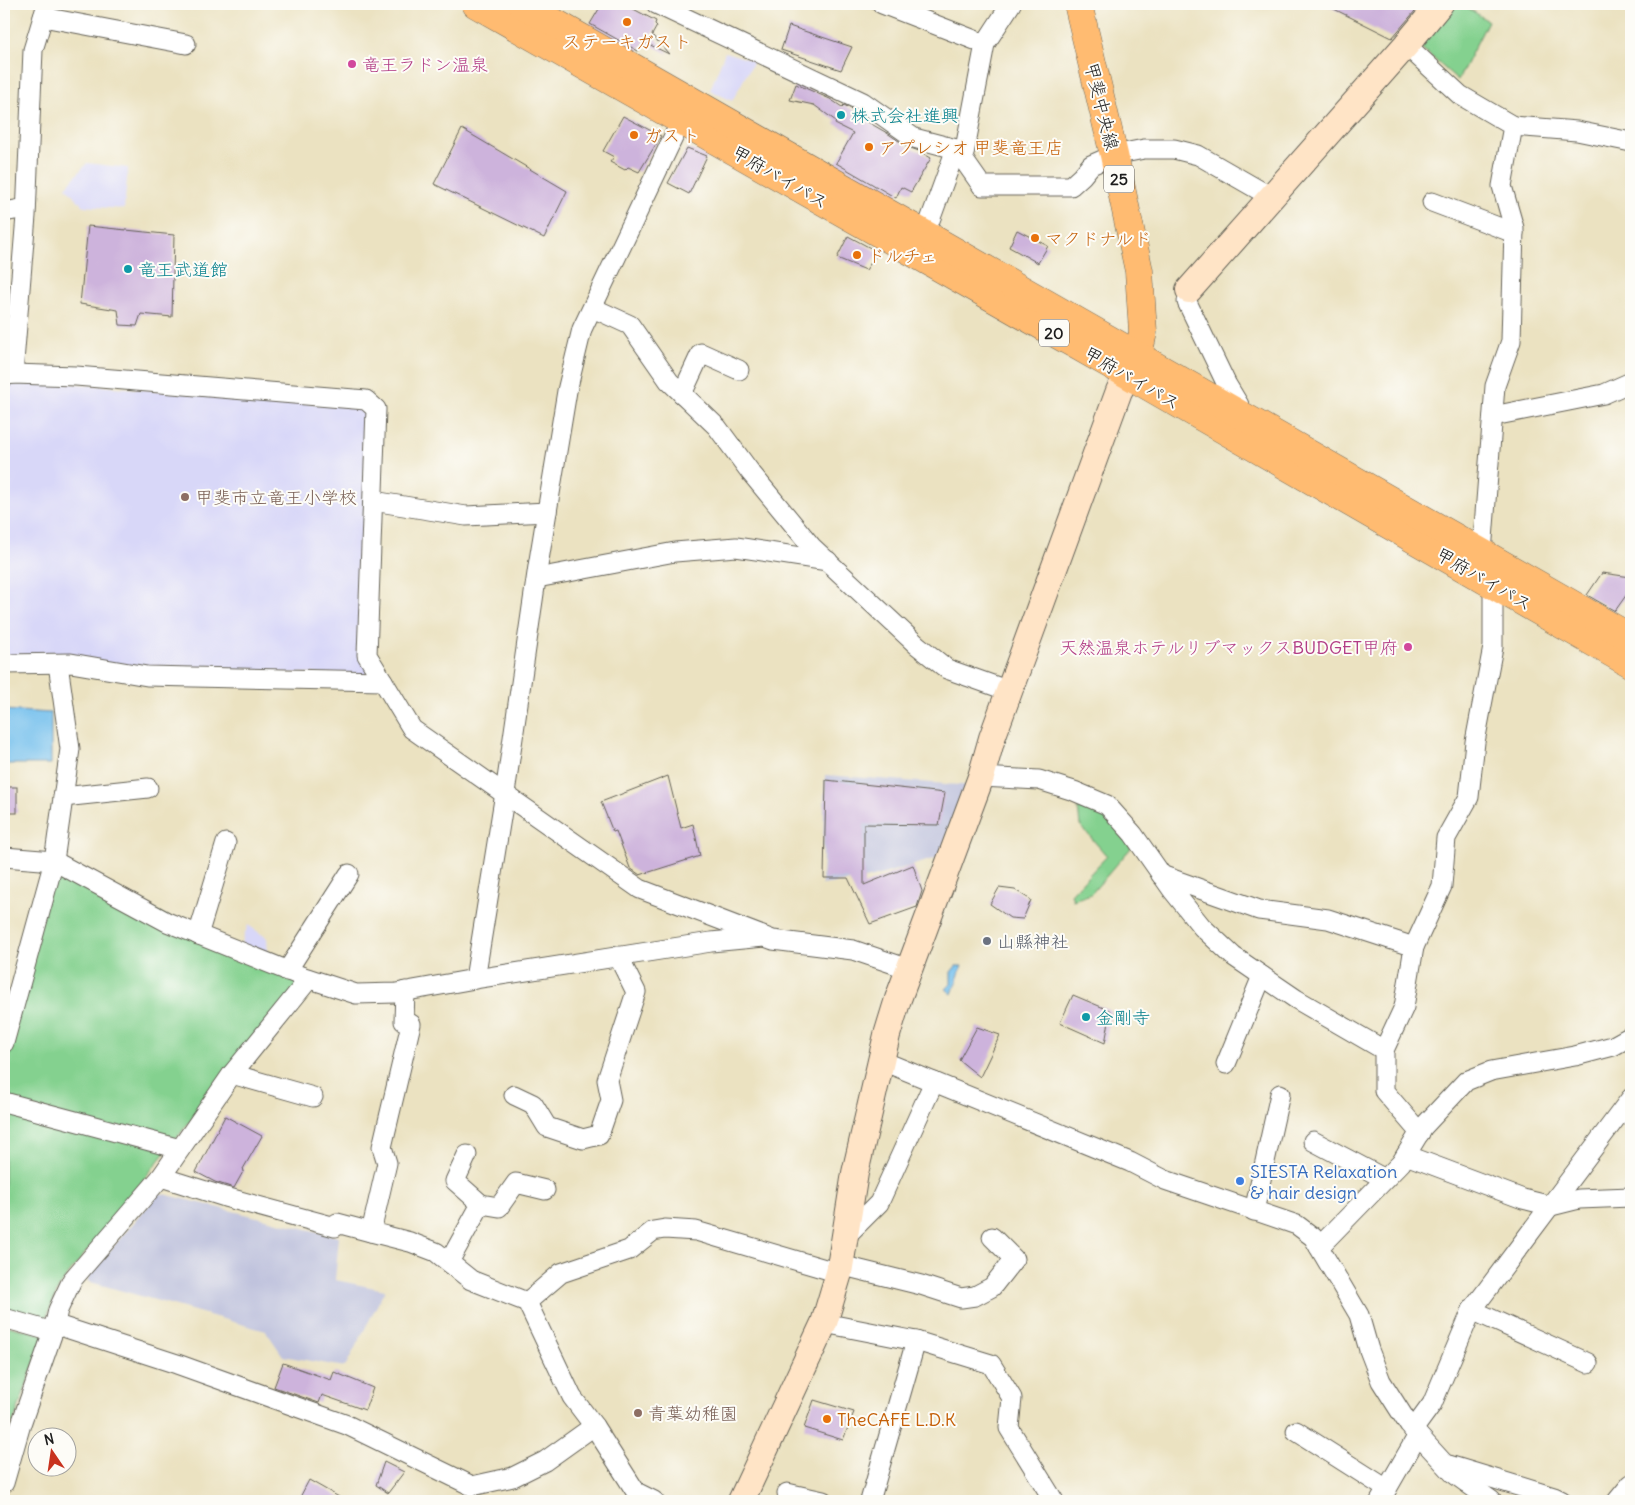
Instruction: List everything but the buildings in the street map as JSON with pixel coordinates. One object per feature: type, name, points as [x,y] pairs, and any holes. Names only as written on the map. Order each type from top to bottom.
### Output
[{"type":"main road","name":"甲府バイパス","points":[[476,4],[681,121],[1133,365],[1238,414],[1631,638]]},
{"type":"main road","name":"甲府バイパス","points":[[522,4],[925,234],[1133,365],[1493,585],[1631,664]]},
{"type":"main road","name":"甲斐中央線","points":[[1078,4],[1139,271],[1143,332],[1133,365]]},
{"type":"street","points":[[656,4],[863,102],[914,138],[960,154],[982,186],[1071,186],[1091,165],[1114,155],[1144,150],[1174,149],[1198,155],[1271,197]]},
{"type":"street","points":[[882,4],[985,44]]},
{"type":"street","points":[[925,234],[960,154],[985,44],[1011,4]]},
{"type":"street","points":[[1238,414],[1239,406],[1187,302],[1189,290],[1440,4]]},
{"type":"street","points":[[186,44],[45,10],[33,50],[26,208],[8,375],[76,376],[366,400],[376,409],[367,655],[412,729],[640,889],[773,940],[853,950],[909,969]]},
{"type":"street","points":[[1406,45],[1460,95],[1513,126],[1577,131],[1631,142]]},
{"type":"street","points":[[475,979],[567,391],[582,329],[681,121]]},
{"type":"street","points":[[1482,552],[1495,386],[1511,341],[1514,228],[1502,186],[1513,126]]},
{"type":"street","points":[[1432,202],[1514,234]]},
{"type":"street","points":[[4,212],[26,208]]},
{"type":"street","points":[[593,308],[630,325],[669,381],[717,427],[751,473],[812,547],[917,644],[947,669],[1009,691]]},
{"type":"street","points":[[682,394],[701,353],[739,370]]},
{"type":"street","points":[[740,1501],[824,1323],[839,1269],[855,1173],[880,1060],[898,999],[982,777],[992,738],[1119,391],[1133,365]]},
{"type":"street","points":[[1493,416],[1604,394],[1631,382]]},
{"type":"street","points":[[373,501],[466,516],[547,512]]},
{"type":"street","points":[[537,578],[675,552],[736,547],[828,561]]},
{"type":"street","points":[[1420,1133],[1384,1091],[1384,1050],[1404,1007],[1414,947],[1442,886],[1446,838],[1470,797],[1475,742],[1493,647],[1493,585]]},
{"type":"street","points":[[4,664],[71,663],[147,676],[383,681]]},
{"type":"street","points":[[4,1043],[54,861],[70,749],[58,664]]},
{"type":"street","points":[[982,777],[1039,780],[1074,791],[1107,805],[1133,834],[1161,875],[1202,927],[1233,956],[1296,999],[1384,1050]]},
{"type":"street","points":[[63,798],[148,788]]},
{"type":"street","points":[[198,934],[226,843]]},
{"type":"street","points":[[4,857],[54,861],[167,922],[309,979],[356,994],[405,991],[711,942],[764,937]]},
{"type":"street","points":[[288,971],[349,874]]},
{"type":"street","points":[[1161,875],[1259,910],[1328,919],[1414,947]]},
{"type":"street","points":[[514,1096],[533,1104],[548,1127],[582,1139],[599,1135],[611,1100],[607,1080],[636,992],[618,956]]},
{"type":"street","points":[[1226,1064],[1262,976]]},
{"type":"street","points":[[4,1482],[21,1424],[54,1328],[58,1310],[72,1280],[161,1177],[232,1074],[309,979]]},
{"type":"street","points":[[371,1232],[388,1163],[382,1146],[411,1024],[404,1021],[405,991]]},
{"type":"street","points":[[1319,1247],[1401,1162],[1420,1133],[1466,1081],[1491,1071],[1574,1056],[1613,1046],[1631,1036]]},
{"type":"street","points":[[880,1060],[1130,1162],[1166,1180],[1297,1225],[1313,1237],[1359,1315],[1369,1350],[1381,1381],[1416,1432],[1453,1473],[1492,1501]]},
{"type":"street","points":[[232,1074],[313,1097]]},
{"type":"street","points":[[846,1236],[879,1203],[934,1082]]},
{"type":"street","points":[[1254,1211],[1280,1094]]},
{"type":"street","points":[[1296,1431],[1384,1495],[1432,1404],[1472,1310],[1631,1098]]},
{"type":"street","points":[[4,1102],[180,1149]]},
{"type":"street","points":[[1313,1141],[1384,1179]]},
{"type":"street","points":[[467,1155],[455,1181],[481,1204],[499,1207],[516,1183],[545,1190]]},
{"type":"street","points":[[1406,1155],[1523,1199],[1551,1206],[1579,1199],[1631,1197]]},
{"type":"street","points":[[161,1177],[225,1197],[335,1227],[336,1223],[418,1245],[436,1252],[471,1280],[527,1302],[572,1397],[594,1426],[632,1497],[654,1501]]},
{"type":"street","points":[[449,1262],[481,1204]]},
{"type":"street","points":[[527,1302],[561,1273],[629,1250],[653,1231],[665,1229],[696,1231],[839,1269],[921,1286],[961,1298],[975,1296],[992,1286],[1014,1259],[992,1237]]},
{"type":"street","points":[[1472,1310],[1588,1363]]},
{"type":"street","points":[[4,1318],[54,1328],[152,1356],[347,1425],[472,1486],[513,1477],[545,1461],[594,1426]]},
{"type":"street","points":[[824,1323],[916,1341],[991,1364],[1012,1398],[1009,1428],[1054,1501]]},
{"type":"street","points":[[870,1501],[916,1341]]},
{"type":"street","points":[[1443,1463],[1562,1501]]},
{"type":"street","points":[[1617,1501],[1631,1484]]},
{"type":"street","points":[[787,1493],[823,1501]]},
{"type":"shaded area","points":[[725,52],[754,61],[732,101],[710,90]]},
{"type":"shaded area","points":[[87,163],[128,168],[124,209],[83,206],[66,187]]},
{"type":"shaded area","name":"甲斐市立竜王小学校","points":[[4,378],[370,408],[367,675],[142,669],[4,658]]},
{"type":"shaded area","points":[[825,775],[973,786],[953,853],[870,878],[822,885]]},
{"type":"shaded area","points":[[248,925],[267,938],[268,954],[239,951]]},
{"type":"shaded area","points":[[159,1193],[339,1237],[335,1280],[385,1290],[345,1367],[283,1356],[266,1331],[87,1281],[90,1274]]},
{"type":"green space","points":[[1457,4],[1462,4],[1488,21],[1458,80],[1419,46]]},
{"type":"green space","points":[[1078,808],[1109,816],[1131,848],[1091,894],[1073,900],[1071,894],[1107,856],[1080,825]]},
{"type":"green space","points":[[56,865],[304,980],[171,1145],[4,1099],[4,1053]]},
{"type":"green space","points":[[4,1108],[167,1150],[60,1285],[45,1320],[4,1308]]},
{"type":"green space","points":[[4,1325],[44,1335],[13,1423],[4,1420]]},
{"type":"water","points":[[4,710],[51,713],[51,764],[4,764]]},
{"type":"water","points":[[956,966],[962,966],[952,994],[946,989],[951,984],[951,972]]},
{"type":"place","name":"ステーキガスト","points":[[627,22]]},
{"type":"place","name":"竜王ラドン温泉","points":[[352,64]]},
{"type":"place","name":"株式会社進興","points":[[841,115]]},
{"type":"place","name":"ガスト","points":[[634,135]]},
{"type":"place","name":"アプレシオ 甲斐竜王店","points":[[869,147]]},
{"type":"place","name":"マクドナルド","points":[[1035,238]]},
{"type":"place","name":"ドルチェ","points":[[857,255]]},
{"type":"place","name":"竜王武道館","points":[[128,269]]},
{"type":"place","name":"甲斐市立竜王小学校","points":[[185,497]]},
{"type":"place","name":"天然温泉ホテルリブマックスBUDGET甲府","points":[[1408,647]]},
{"type":"place","name":"山縣神社","points":[[987,941]]},
{"type":"place","name":"金剛寺","points":[[1086,1017]]},
{"type":"place","name":"SIESTA Relaxation & hair design","points":[[1240,1181]]},
{"type":"place","name":"青葉幼稚園","points":[[638,1413]]},
{"type":"place","name":"TheCAFE L.D.K","points":[[827,1419]]}]
